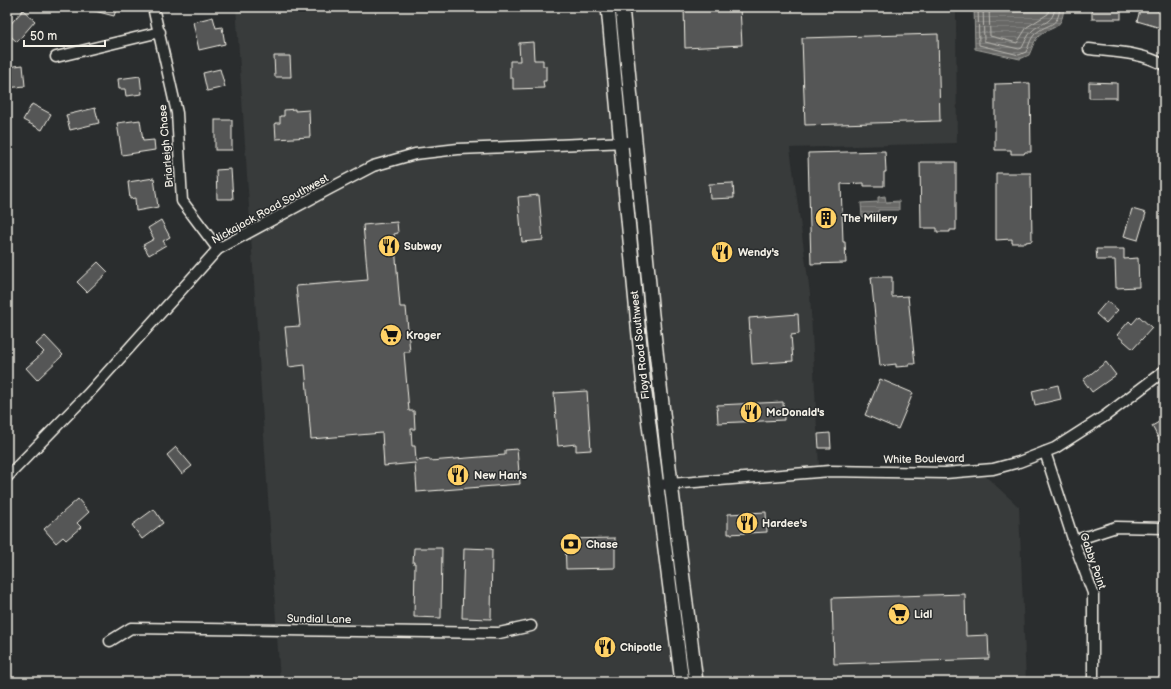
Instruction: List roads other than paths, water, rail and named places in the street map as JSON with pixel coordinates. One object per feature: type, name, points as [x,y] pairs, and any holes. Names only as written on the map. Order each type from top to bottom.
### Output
[{"type":"main road","name":"Floyd Road Southwest","points":[[608,7],[643,378],[658,485],[682,682]]},
{"type":"main road","name":"Floyd Road Southwest","points":[[622,7],[652,315],[671,484],[696,682]]},
{"type":"street","name":"Briarleigh Chase","points":[[153,7],[160,32],[177,113],[182,201],[218,249]]},
{"type":"street","points":[[56,57],[160,32]]},
{"type":"street","points":[[1089,49],[1130,53],[1156,60],[1164,65]]},
{"type":"street","name":"Nickajack Road Southwest","points":[[7,476],[88,394],[218,249],[373,166],[415,154],[458,149],[635,142]]},
{"type":"street","name":"White Boulevard","points":[[658,485],[830,471],[945,473],[993,469],[1019,462],[1055,448],[1105,416],[1164,371]]},
{"type":"street","name":"Gabby Point","points":[[1045,452],[1073,541],[1093,593],[1093,682]]},
{"type":"street","points":[[1073,541],[1116,528],[1164,528]]},
{"type":"street","name":"Sundial Lane","points":[[110,641],[132,628],[499,633],[531,626]]},
{"type":"water","points":[[974,7],[1064,7],[1061,21],[1058,25],[1037,38],[1029,55],[1020,59],[975,49]]},
{"type":"water","points":[[885,196],[886,202],[899,201],[899,210],[878,210],[878,216],[862,217],[861,203],[878,202],[878,197]]},
{"type":"place","name":"The Millery","points":[[826,218]]},
{"type":"place","name":"Subway","points":[[389,246]]},
{"type":"place","name":"Wendy's","points":[[722,252]]},
{"type":"place","name":"Kroger","points":[[391,335]]},
{"type":"place","name":"McDonald's","points":[[751,412]]},
{"type":"place","name":"New Han's","points":[[458,475]]},
{"type":"place","name":"Hardee's","points":[[747,523]]},
{"type":"place","name":"Chase","points":[[571,544]]},
{"type":"place","name":"Lidl","points":[[899,614]]},
{"type":"place","name":"Chipotle","points":[[605,647]]}]
